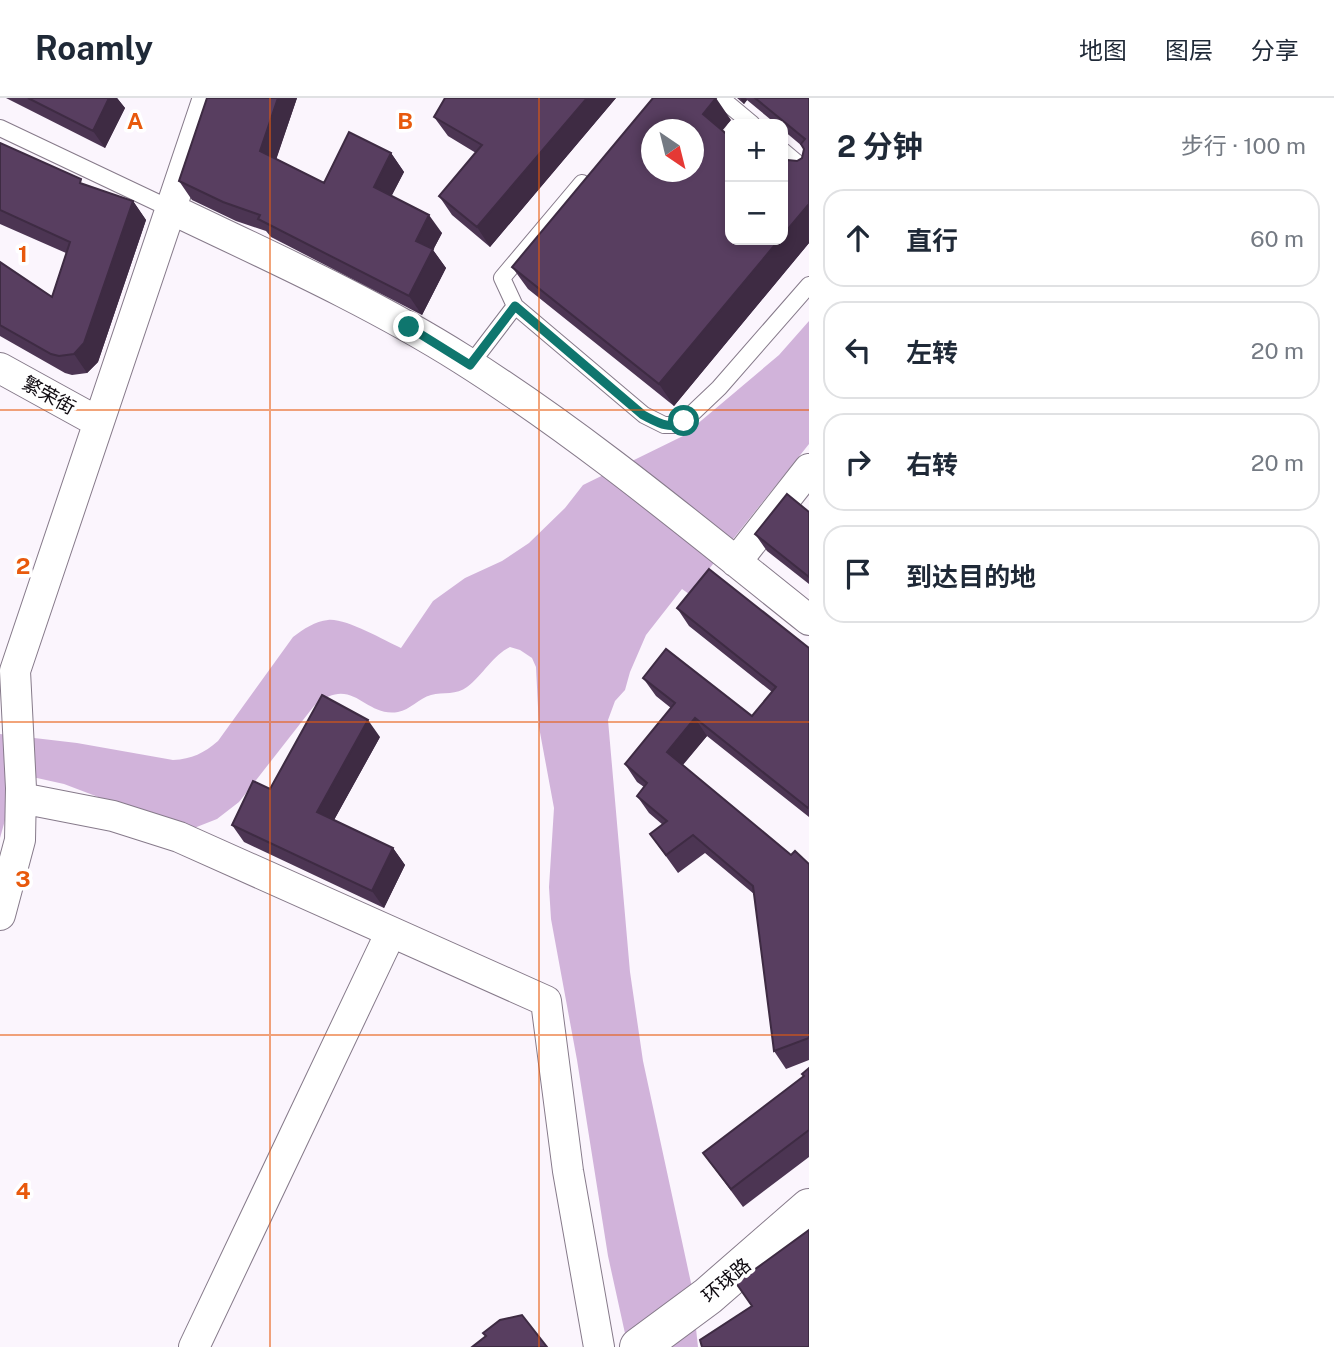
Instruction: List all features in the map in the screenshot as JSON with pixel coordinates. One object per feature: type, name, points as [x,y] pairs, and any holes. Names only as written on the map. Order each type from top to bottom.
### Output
[{"type":"street","points":[[0,915],[20,840],[21,793],[11,719],[15,671],[208,98]]},
{"type":"street","points":[[171,209],[409,327],[515,393],[809,620]]},
{"type":"street","name":"繁荣街","points":[[0,368],[98,422]]},
{"type":"street","points":[[734,560],[809,469]]},
{"type":"street","points":[[21,793],[113,816],[179,837],[546,1001],[568,1171],[599,1347]]},
{"type":"street","points":[[194,1347],[391,932]]},
{"type":"street","name":"环球路","points":[[639,1347],[708,1296],[809,1208]]},
{"type":"lane","points":[[721,98],[746,119]]},
{"type":"lane","points":[[0,128],[171,209]]},
{"type":"lane","points":[[788,155],[809,173]]},
{"type":"lane","points":[[592,172],[502,278],[515,306],[643,415],[664,425],[674,426],[684,421],[719,388],[809,285]]},
{"type":"lane","points":[[470,365],[515,306]]},
{"type":"shaded area","points":[[809,321],[809,444],[689,594],[682,589],[646,635],[625,690],[615,701],[608,720],[630,972],[643,1061],[691,1283],[698,1347],[628,1347],[608,1256],[577,1060],[551,919],[549,887],[554,808],[539,727],[536,667],[532,658],[510,647],[498,655],[463,690],[427,697],[398,712],[376,709],[349,695],[327,697],[314,706],[239,802],[217,819],[189,830],[64,784],[37,778],[16,781],[0,838],[0,734],[77,743],[173,760],[203,752],[218,741],[297,634],[319,622],[336,620],[401,648],[433,601],[465,578],[502,561],[529,543],[565,508],[583,485],[683,436],[779,355]]},
{"type":"building","points":[[28,98],[109,98],[93,131]]},
{"type":"building","points":[[207,98],[278,98],[260,151],[324,183],[349,132],[391,153],[374,187],[429,215],[416,241],[433,249],[409,296],[258,219],[260,215],[223,202],[179,181]]},
{"type":"building","points":[[445,98],[587,98],[477,227],[439,196],[482,145],[434,117]]},
{"type":"building","points":[[653,98],[716,98],[703,114],[725,133],[725,245],[775,245],[659,384],[512,267]]},
{"type":"building","points":[[755,98],[809,98],[809,204],[788,229],[788,160],[797,161],[802,158],[804,149],[801,144],[805,139],[788,125],[788,119],[781,119]]},
{"type":"building","points":[[0,143],[81,179],[80,183],[133,201],[84,343],[74,354],[51,354],[0,325],[0,262],[52,297],[70,242],[0,210]]},
{"type":"building","points":[[787,494],[809,512],[809,577],[755,534]]},
{"type":"building","points":[[709,569],[809,648],[808,808],[695,718],[667,752],[791,855],[795,851],[809,864],[809,1038],[774,1051],[753,886],[693,835],[666,855],[650,834],[667,821],[637,796],[647,783],[625,764],[675,703],[643,678],[666,649],[752,716],[776,687],[677,608]]},
{"type":"building","points":[[322,695],[368,720],[317,812],[393,848],[372,891],[232,825],[253,781],[270,789]]},
{"type":"building","points":[[809,1068],[809,1130],[731,1189],[703,1153],[804,1076],[802,1074]]},
{"type":"building","points":[[809,1230],[809,1347],[702,1347],[700,1340],[752,1306],[736,1283]]},
{"type":"building","points":[[522,1315],[547,1347],[472,1347],[486,1336],[483,1333],[500,1320]]},
{"type":"route","points":[[409,327],[470,365],[515,306],[643,415],[664,425],[680,425],[684,421]]}]
